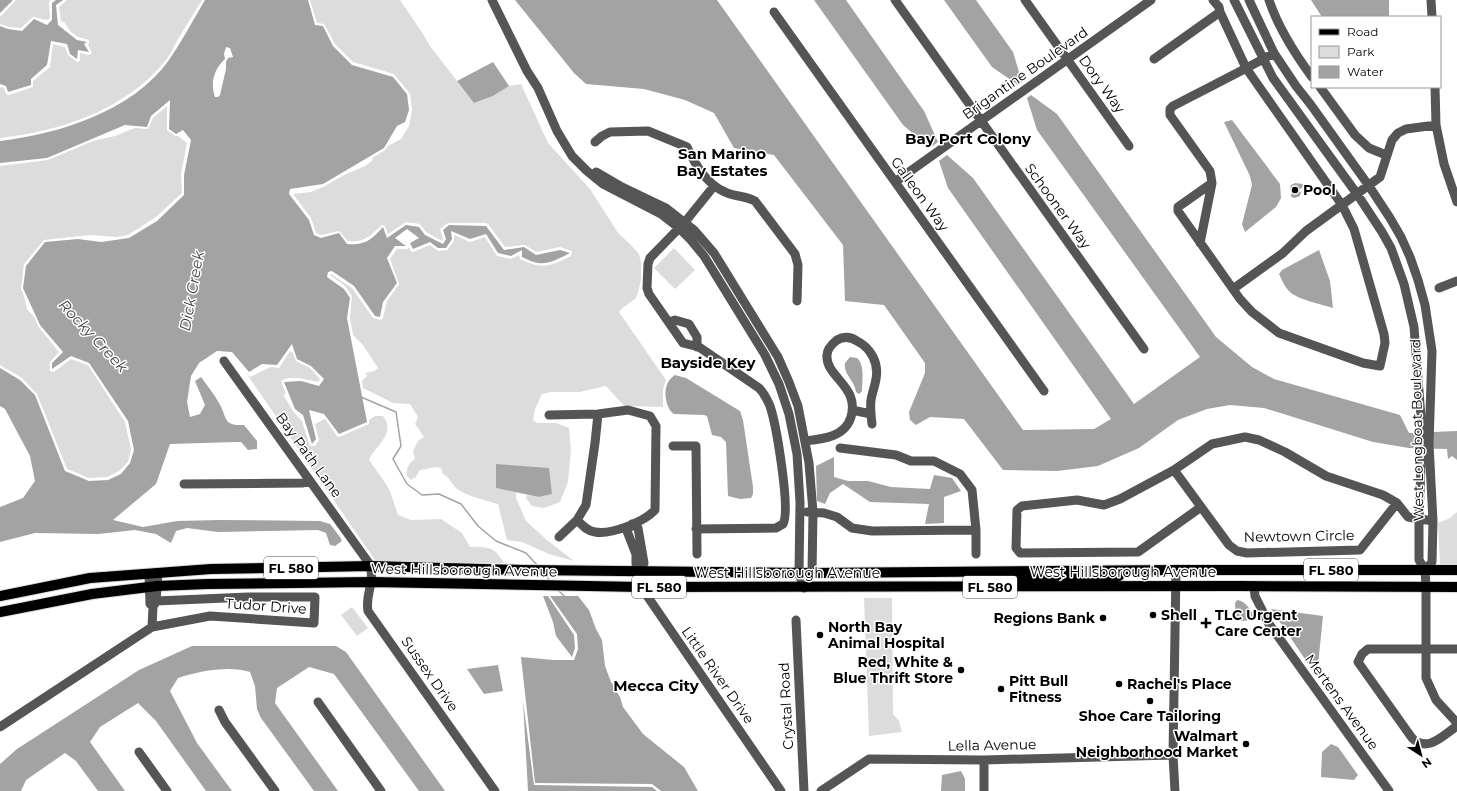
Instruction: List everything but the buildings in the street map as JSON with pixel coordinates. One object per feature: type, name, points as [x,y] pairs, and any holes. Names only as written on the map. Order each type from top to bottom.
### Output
[{"type":"main road","name":"West Hillsborough Avenue","points":[[0,596],[90,578],[211,569],[371,566],[640,572],[800,573],[1138,570],[1457,570]]},
{"type":"main road","points":[[1063,586],[1070,580],[1114,577],[1138,570]]},
{"type":"main road","points":[[973,587],[986,580],[1053,579],[1062,571]]},
{"type":"main road","name":"West Hillsborough Avenue","points":[[0,612],[92,594],[153,587],[207,584],[371,582],[568,587],[804,588],[1063,586],[1457,587]]},
{"type":"street","points":[[492,0],[506,31],[527,71],[538,88],[562,139],[583,161],[598,173],[620,186],[659,204],[682,225],[702,238],[714,253],[770,343],[784,370],[793,393],[801,419],[806,447],[813,512],[812,573],[804,588]]},
{"type":"street","name":"Schooner Way","points":[[895,0],[1144,349]]},
{"type":"street","name":"Dory Way","points":[[1025,0],[1129,146]]},
{"type":"street","name":"Brigantine Boulevard","points":[[895,182],[1151,0]]},
{"type":"street","points":[[1212,183],[1178,207],[1178,211],[1233,289],[1252,312],[1279,333],[1356,361],[1380,366],[1385,343],[1384,334],[1354,229],[1342,205],[1246,68],[1219,7],[1213,0]]},
{"type":"street","name":"West Longboat Boulevard","points":[[1234,0],[1263,59],[1277,83],[1357,194],[1391,248],[1404,284],[1414,327],[1425,418],[1426,466],[1433,522],[1432,562],[1425,570]]},
{"type":"street","name":"West Longboat Boulevard","points":[[1249,0],[1274,53],[1296,86],[1369,186],[1401,237],[1410,257],[1425,305],[1432,351],[1425,418]]},
{"type":"street","points":[[1269,0],[1274,16],[1311,76]]},
{"type":"street","points":[[1431,0],[1432,16]]},
{"type":"street","name":"Galleon Way","points":[[774,12],[1044,391]]},
{"type":"street","points":[[1154,59],[1220,12]]},
{"type":"street","points":[[1200,243],[1212,183],[1210,171],[1170,115],[1170,109],[1173,106],[1274,53]]},
{"type":"street","points":[[1321,88],[1355,135],[1369,148],[1386,155]]},
{"type":"street","points":[[1435,88],[1436,125],[1444,164],[1457,202]]},
{"type":"street","points":[[1233,289],[1283,253],[1306,231],[1369,186],[1380,176],[1392,140],[1398,133],[1406,129],[1436,125]]},
{"type":"street","points":[[595,142],[610,132],[648,131],[687,147],[695,163],[714,186],[726,193],[746,197],[755,201],[795,254],[798,265],[797,301]]},
{"type":"street","points":[[696,529],[776,528],[781,526],[786,516],[786,497],[772,413],[762,392],[759,388],[698,347],[683,343],[649,294],[647,288],[647,267],[650,258],[682,225],[714,186]]},
{"type":"street","points":[[682,225],[690,239],[704,256],[765,355],[786,404],[797,450],[800,478],[800,573],[804,588]]},
{"type":"street","points":[[1440,288],[1457,281]]},
{"type":"street","points":[[669,322],[675,320],[689,324],[697,337],[698,347]]},
{"type":"street","points":[[779,453],[797,450],[829,438],[839,433],[847,425],[852,410],[850,396],[831,368],[826,356],[832,345],[838,340],[846,338],[854,339],[870,352],[874,360],[877,375],[871,398],[872,424]]},
{"type":"street","name":"Bay Path Lane","points":[[224,361],[371,566]]},
{"type":"street","points":[[549,415],[598,414],[628,410],[650,416],[656,426],[655,510],[650,516],[608,532],[595,532],[588,530],[577,520]]},
{"type":"street","points":[[852,410],[871,414]]},
{"type":"street","points":[[558,537],[577,520],[586,505],[598,414]]},
{"type":"street","points":[[1201,507],[1138,552],[1020,553],[1016,548],[1017,510],[1022,506],[1077,500],[1104,505],[1120,499],[1174,470],[1212,444],[1245,437],[1260,440],[1326,476],[1383,495],[1397,503],[1408,517],[1433,522]]},
{"type":"street","points":[[673,446],[696,446],[697,554]]},
{"type":"street","points":[[840,448],[896,456],[910,461],[934,461],[960,474],[972,490],[976,530],[976,554]]},
{"type":"street","name":"West Longboat Boulevard","points":[[1426,466],[1419,519],[1419,560],[1425,570],[1426,587],[1426,678],[1436,700],[1457,725]]},
{"type":"street","name":"Newtown Circle","points":[[1174,470],[1229,545],[1237,551],[1247,554],[1360,550],[1397,503]]},
{"type":"street","points":[[184,484],[310,482]]},
{"type":"street","points":[[800,512],[813,512],[837,517],[852,528],[859,529],[976,530]]},
{"type":"street","points":[[632,524],[638,528],[640,537],[644,563],[640,572]]},
{"type":"street","points":[[632,524],[627,531],[636,554],[636,564],[640,572],[641,587]]},
{"type":"street","points":[[630,539],[640,537]]},
{"type":"street","name":"Sussex Drive","points":[[371,566],[371,582],[367,594],[368,611],[495,791]]},
{"type":"street","points":[[1174,791],[1173,755],[1176,570]]},
{"type":"street","points":[[152,627],[154,604],[150,604],[154,573]]},
{"type":"street","name":"Mertens Avenue","points":[[1254,586],[1255,596],[1269,624],[1388,791]]},
{"type":"street","name":"Little River Drive","points":[[641,587],[782,791]]},
{"type":"street","name":"Tudor Drive","points":[[0,727],[152,627],[210,616],[314,623],[315,597],[240,597],[154,604]]},
{"type":"street","name":"Crystal Road","points":[[796,620],[804,791]]},
{"type":"street","points":[[1457,649],[1368,649],[1362,654],[1358,662],[1412,738],[1417,742],[1432,744],[1457,725]]},
{"type":"street","points":[[318,702],[381,791]]},
{"type":"street","points":[[219,710],[225,722],[275,791]]},
{"type":"street","points":[[139,752],[167,791]]},
{"type":"street","name":"Lella Avenue","points":[[821,791],[869,759],[984,760],[1173,755]]},
{"type":"street","points":[[984,760],[984,791]]},
{"type":"green space","points":[[16,0],[50,0],[50,18],[47,20],[33,17],[21,28],[9,27],[0,24],[0,17]]},
{"type":"green space","points":[[67,0],[202,0],[168,58],[150,77],[132,92],[112,105],[69,123],[23,135],[0,138],[0,87],[4,88],[6,94],[9,95],[33,87],[33,81],[50,67],[53,44],[65,47],[68,55],[77,62],[80,61],[80,53],[89,55],[92,53],[88,45],[89,40],[78,37],[70,31],[64,22],[61,21],[59,7]]},
{"type":"green space","points":[[310,0],[400,0],[430,46],[474,103],[493,96],[509,86],[521,84],[548,143],[590,189],[618,233],[639,254],[641,263],[641,280],[638,293],[635,299],[619,312],[666,380],[663,389],[663,407],[624,406],[606,386],[580,392],[551,392],[542,394],[535,409],[533,420],[537,423],[556,423],[569,428],[571,450],[568,482],[560,502],[544,508],[532,506],[526,498],[527,495],[539,497],[552,494],[551,489],[496,488],[516,492],[516,498],[526,521],[574,561],[549,554],[522,542],[507,540],[498,504],[476,498],[459,491],[443,474],[441,468],[437,467],[420,470],[416,477],[411,480],[407,476],[408,466],[415,459],[413,451],[418,441],[424,437],[415,424],[418,417],[410,404],[393,403],[363,388],[362,381],[367,376],[366,373],[374,371],[378,368],[363,345],[353,335],[350,318],[352,296],[345,286],[330,275],[331,274],[352,288],[373,318],[381,320],[383,318],[387,301],[399,284],[390,259],[397,249],[408,249],[409,247],[413,252],[430,245],[438,251],[447,250],[454,241],[454,235],[470,242],[485,237],[497,256],[511,259],[519,255],[520,259],[534,265],[541,266],[552,264],[571,256],[572,251],[560,247],[536,252],[525,245],[505,247],[486,223],[448,223],[440,229],[443,239],[442,241],[426,232],[420,224],[406,222],[388,234],[385,226],[382,225],[367,238],[359,241],[348,241],[339,231],[321,235],[316,233],[311,218],[293,194],[311,192],[365,166],[373,160],[372,158],[385,150],[388,146],[401,139],[409,126],[412,110],[410,94],[394,74],[353,62],[335,44],[324,24],[317,23]]},
{"type":"green space","points":[[167,106],[167,130],[187,143],[181,174],[182,193],[156,217],[128,235],[117,237],[90,235],[44,240],[24,264],[21,289],[27,309],[35,318],[38,326],[59,352],[50,362],[50,371],[54,372],[71,359],[88,365],[125,422],[131,449],[128,462],[119,471],[107,477],[89,478],[67,469],[37,394],[22,378],[0,365],[0,166],[48,160],[93,141],[115,136],[135,128],[148,129],[153,118]]},
{"type":"green space","points":[[674,248],[695,270],[675,289],[654,268]]},
{"type":"green space","points":[[290,351],[293,353],[296,361],[310,368],[320,379],[318,382],[294,378],[281,381],[286,394],[284,394],[284,396],[293,411],[302,421],[310,446],[315,446],[319,440],[315,424],[325,419],[339,437],[369,424],[369,420],[375,416],[383,416],[387,423],[386,434],[369,460],[390,491],[398,515],[411,520],[441,519],[462,533],[470,547],[482,547],[494,550],[504,563],[377,563],[246,373],[250,377],[271,367],[279,368]]},
{"type":"green space","points":[[1457,512],[1457,564],[1440,564],[1438,523],[1450,518]]},
{"type":"green space","points":[[864,598],[892,598],[893,714],[899,721],[902,732],[869,736]]},
{"type":"green space","points":[[352,607],[368,628],[357,636],[341,615]]},
{"type":"water","points":[[0,0],[13,0],[0,13]]},
{"type":"water","points":[[56,0],[63,0],[56,5],[58,25],[77,40],[87,42],[84,44],[89,52],[78,50],[77,59],[70,54],[67,44],[51,41],[47,65],[31,79],[31,85],[8,92],[6,86],[0,84],[0,26],[22,31],[34,19],[47,25],[52,20],[52,3]]},
{"type":"water","name":"Rocky Creek","points":[[205,0],[308,0],[315,25],[323,26],[333,46],[352,65],[393,77],[407,94],[409,110],[405,122],[397,126],[384,148],[323,184],[290,189],[289,194],[309,220],[314,235],[321,238],[339,233],[347,244],[359,244],[368,241],[383,227],[387,238],[406,225],[419,227],[425,235],[443,244],[446,239],[443,230],[449,225],[486,226],[504,250],[524,247],[536,255],[560,250],[570,253],[552,262],[541,263],[522,257],[522,250],[511,256],[498,253],[486,234],[470,239],[451,231],[452,239],[446,248],[438,248],[430,242],[413,249],[410,243],[419,238],[407,229],[395,238],[406,246],[395,246],[387,258],[397,283],[383,302],[380,317],[375,316],[354,286],[332,271],[328,272],[327,277],[344,289],[350,298],[347,318],[367,422],[339,434],[324,414],[309,410],[316,439],[312,444],[303,415],[295,409],[284,382],[301,381],[319,386],[324,379],[311,366],[297,359],[292,344],[277,365],[262,364],[249,372],[232,352],[217,351],[199,363],[191,376],[187,402],[190,417],[200,414],[205,405],[195,381],[201,377],[222,408],[227,420],[232,424],[244,425],[257,441],[257,449],[248,450],[241,442],[170,444],[156,484],[113,520],[143,527],[177,521],[320,521],[330,524],[340,537],[342,541],[335,546],[330,545],[326,533],[318,530],[218,532],[187,528],[176,531],[171,543],[156,534],[135,530],[98,534],[35,533],[0,542],[0,507],[23,498],[35,481],[30,456],[5,409],[0,406],[0,368],[20,380],[35,395],[65,471],[89,481],[108,480],[121,474],[130,463],[134,450],[128,421],[89,363],[71,356],[52,369],[52,363],[63,352],[40,325],[23,288],[26,266],[45,242],[78,239],[101,242],[129,238],[157,221],[184,195],[184,175],[191,140],[183,130],[176,134],[169,129],[170,100],[151,116],[147,127],[125,125],[47,158],[0,163],[0,141],[23,138],[70,126],[115,106],[136,93],[154,78],[169,60]],"holes":[[[226,47],[230,48],[233,57],[228,58],[226,62],[226,69],[220,95],[215,97],[213,87],[214,76],[218,67],[225,59],[224,54]]]},
{"type":"water","points":[[515,0],[717,0],[1023,430],[1094,429],[1111,419],[948,188],[939,161],[947,155],[973,178],[1134,404],[1200,357],[1037,130],[1027,98],[1031,95],[1057,114],[1216,337],[1252,367],[1274,379],[1400,415],[1409,433],[1457,431],[1457,460],[1452,456],[1448,459],[1447,449],[1409,448],[1373,442],[1264,408],[1230,405],[1207,409],[1178,420],[1139,448],[1098,466],[1057,471],[1003,470],[964,419],[930,417],[916,425],[910,420],[909,412],[925,373],[925,363],[884,305],[845,301],[843,245],[774,155],[734,148],[714,113],[685,100],[644,89],[586,84],[574,73]]},
{"type":"water","points":[[814,0],[846,0],[924,111],[938,142],[930,148],[903,125]]},
{"type":"water","points":[[944,0],[976,0],[1013,52],[1022,82],[1018,85],[992,67]]},
{"type":"water","points":[[1311,0],[1389,0],[1389,16],[1321,16]]},
{"type":"water","points":[[493,62],[509,86],[493,96],[474,103],[457,81]]},
{"type":"water","points":[[1232,120],[1280,184],[1281,198],[1276,207],[1245,232],[1242,224],[1252,185],[1250,176],[1224,122]]},
{"type":"water","name":"Pool","points":[[1295,183],[1303,184],[1303,187],[1299,190],[1301,192],[1300,196],[1295,198],[1291,197],[1292,191],[1290,189],[1291,185]]},
{"type":"water","points":[[1319,250],[1330,281],[1333,308],[1293,294],[1286,287],[1279,274],[1282,270]]},
{"type":"water","points":[[850,357],[857,358],[861,365],[862,391],[859,394],[856,392],[854,384],[847,374],[845,367],[845,363]]},
{"type":"water","points":[[675,375],[686,378],[740,411],[743,420],[753,487],[753,494],[751,498],[740,499],[728,496],[726,442],[721,437],[712,435],[707,416],[674,414],[669,409],[665,392],[669,381]]},
{"type":"water","points":[[834,457],[834,477],[848,481],[868,481],[891,487],[930,489],[934,475],[952,478],[961,491],[944,497],[944,523],[925,524],[929,504],[870,502],[843,484],[830,493],[825,504],[817,501],[816,466]]},
{"type":"water","points":[[496,464],[549,468],[552,494],[539,497],[496,488]]},
{"type":"water","points":[[543,596],[548,596],[574,635],[575,648],[572,657],[556,636],[553,622]]},
{"type":"water","points":[[550,596],[578,596],[589,610],[602,640],[605,666],[611,682],[620,697],[623,707],[643,734],[684,767],[698,791],[661,791],[652,784],[535,783],[521,657],[574,660],[578,649],[577,634]]},
{"type":"water","points":[[1237,600],[1248,606],[1255,617],[1255,620],[1240,621],[1236,619],[1235,603]]},
{"type":"water","points":[[1271,609],[1323,616],[1318,665],[1309,665]]},
{"type":"water","points":[[192,646],[336,646],[346,652],[445,791],[419,791],[334,674],[309,667],[277,688],[275,703],[338,791],[314,791],[261,718],[257,709],[255,686],[250,672],[224,669],[204,671],[178,678],[170,691],[197,743],[232,791],[206,791],[156,721],[138,703],[100,727],[90,742],[125,791],[98,791],[76,761],[65,753],[26,780],[21,791],[0,791],[0,764],[17,749],[139,670]]},
{"type":"water","points":[[498,665],[503,691],[484,694],[467,669]]},
{"type":"water","points":[[523,701],[534,785],[652,787],[657,791],[528,791]]},
{"type":"water","points":[[1331,744],[1338,747],[1358,775],[1354,780],[1321,777],[1322,752]]},
{"type":"water","points":[[961,771],[965,779],[965,791],[941,791],[942,775]]},
{"type":"waterway","name":"Dick Creek","points":[[361,397],[396,412],[401,446],[393,459],[407,484],[422,495],[439,494],[461,504],[478,526],[496,541],[526,553],[537,565]]},
{"type":"waterway","name":"Dick Creek","points":[[545,574],[550,581]]},
{"type":"waterway","name":"Dick Creek","points":[[558,590],[565,597]]},
{"type":"place","name":"Pool","points":[[1295,190]]},
{"type":"place","name":"Shell","points":[[1153,615]]},
{"type":"place","name":"Regions Bank","points":[[1103,618]]},
{"type":"place","name":"TLC Urgent Care Center","points":[[1206,623]]},
{"type":"place","name":"North Bay Animal Hospital","points":[[820,635]]},
{"type":"place","name":"Red, White & Blue Thrift Store","points":[[961,670]]},
{"type":"place","name":"Rachel's Place","points":[[1119,684]]},
{"type":"place","name":"Pitt Bull Fitness","points":[[1001,689]]},
{"type":"place","name":"Shoe Care Tailoring","points":[[1150,701]]},
{"type":"place","name":"Walmart Neighborhood Market","points":[[1246,744]]},
{"type":"district","name":"Bay Port Colony","points":[[968,139]]},
{"type":"district","name":"San Marino Bay Estates","points":[[722,162]]},
{"type":"district","name":"Bayside Key","points":[[708,363]]},
{"type":"district","name":"Mecca City","points":[[656,686]]}]
